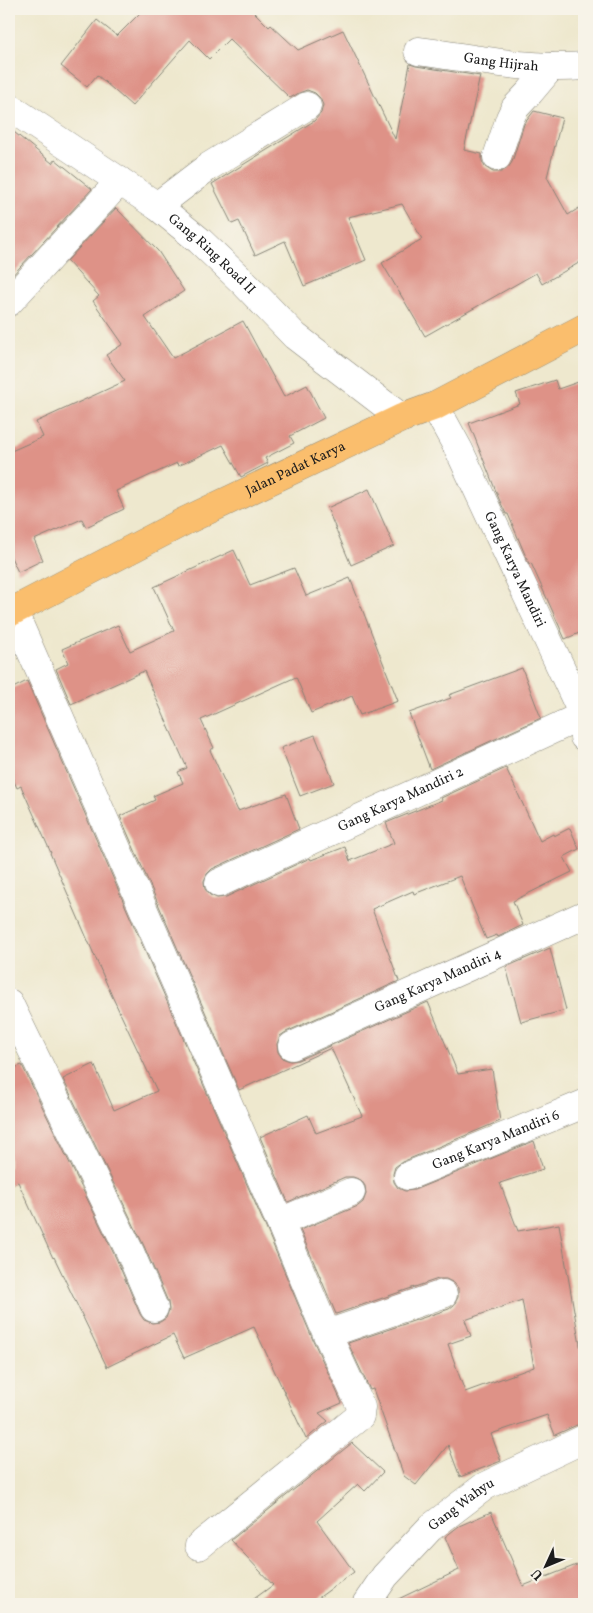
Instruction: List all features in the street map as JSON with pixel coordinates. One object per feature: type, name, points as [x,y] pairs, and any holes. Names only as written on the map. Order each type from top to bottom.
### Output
[{"type":"main road","name":"Jalan Padat Karya","points":[[11,612],[183,522],[402,418],[435,406],[584,328]]},
{"type":"street","name":"Gang Hijrah","points":[[418,50],[520,65],[566,68],[584,66]]},
{"type":"street","points":[[498,157],[515,108],[551,67]]},
{"type":"street","points":[[157,206],[208,167],[307,106]]},
{"type":"street","name":"Gang Ring Road II","points":[[9,107],[157,206],[243,282],[295,336],[402,418]]},
{"type":"street","points":[[9,302],[120,181]]},
{"type":"street","name":"Gang Karya Mandiri","points":[[435,406],[459,450],[584,722]]},
{"type":"street","points":[[11,612],[280,1222],[327,1334],[361,1407],[360,1416],[199,1546]]},
{"type":"street","name":"Gang Karya Mandiri 2","points":[[220,883],[584,722]]},
{"type":"street","name":"Gang Karya Mandiri 4","points":[[292,1046],[584,915]]},
{"type":"street","points":[[9,1003],[130,1252],[154,1308]]},
{"type":"street","name":"Gang Karya Mandiri 6","points":[[408,1176],[584,1104]]},
{"type":"street","points":[[280,1222],[351,1192]]},
{"type":"street","points":[[327,1334],[443,1294]]},
{"type":"street","name":"Gang Wahyu","points":[[366,1604],[385,1576],[430,1528],[485,1486],[584,1439]]},
{"type":"building","points":[[144,9],[251,9],[269,27],[271,25],[298,50],[343,30],[395,139],[410,64],[480,76],[464,150],[482,154],[482,161],[485,167],[493,172],[501,172],[508,168],[512,162],[524,124],[534,111],[562,118],[547,177],[568,215],[584,205],[584,260],[542,284],[536,273],[425,336],[382,263],[422,239],[402,204],[348,217],[366,260],[304,286],[285,241],[255,255],[239,221],[232,224],[212,184],[314,121],[321,113],[323,105],[320,98],[315,93],[307,90],[290,98],[229,39],[209,59],[190,40],[132,106],[97,75],[87,87],[61,66],[97,20],[117,36]]},
{"type":"building","points":[[9,128],[52,163],[55,159],[92,189],[9,279]]},
{"type":"building","points":[[116,208],[158,251],[184,291],[145,317],[173,358],[243,321],[284,397],[307,385],[324,418],[290,436],[294,443],[265,458],[268,463],[241,477],[223,445],[178,466],[177,463],[116,491],[124,509],[86,527],[82,519],[34,540],[43,560],[18,572],[9,553],[9,452],[43,437],[36,422],[125,381],[106,355],[123,344],[93,301],[99,296],[67,261]]},
{"type":"building","points":[[555,380],[558,389],[584,380],[584,631],[565,639],[531,563],[529,564],[508,514],[506,514],[499,499],[469,423],[520,404],[516,393]]},
{"type":"building","points":[[369,489],[394,546],[351,565],[327,508]]},
{"type":"building","points":[[234,550],[250,585],[294,568],[306,596],[350,578],[398,701],[360,715],[352,696],[311,713],[296,677],[201,720],[214,748],[210,750],[238,811],[286,794],[299,829],[212,869],[204,881],[205,889],[210,895],[217,898],[226,897],[310,858],[311,860],[345,847],[350,861],[394,843],[386,823],[442,800],[441,798],[506,768],[540,841],[570,828],[579,849],[564,857],[572,872],[513,901],[523,925],[498,937],[497,935],[486,939],[460,876],[414,894],[413,891],[372,909],[399,981],[286,1032],[280,1036],[277,1044],[278,1052],[282,1058],[290,1061],[298,1060],[428,1002],[458,1074],[492,1069],[500,1121],[402,1162],[395,1167],[393,1174],[394,1182],[398,1188],[405,1191],[414,1190],[534,1141],[543,1169],[500,1183],[518,1231],[559,1224],[584,1368],[584,1424],[577,1425],[555,1435],[547,1415],[491,1434],[501,1461],[460,1477],[448,1445],[416,1485],[404,1476],[373,1389],[370,1390],[348,1343],[449,1309],[454,1305],[458,1297],[458,1288],[454,1283],[446,1279],[438,1279],[336,1314],[300,1230],[358,1206],[363,1202],[366,1194],[365,1186],[361,1180],[345,1177],[288,1202],[260,1137],[308,1115],[316,1133],[362,1116],[331,1048],[239,1090],[120,816],[155,800],[153,796],[183,783],[178,772],[187,768],[144,671],[71,704],[56,669],[68,663],[62,649],[118,625],[130,651],[174,631],[154,587]],"holes":[[[522,1300],[534,1367],[465,1392],[448,1344],[471,1336],[465,1320]]]},
{"type":"building","points":[[522,668],[541,718],[430,769],[409,713],[451,698],[449,695]]},
{"type":"building","points":[[27,681],[342,1403],[319,1413],[328,1421],[306,1439],[254,1327],[184,1358],[173,1335],[107,1367],[18,1182],[9,1186],[9,1070],[22,1065],[116,1258],[140,1314],[144,1320],[152,1323],[160,1322],[166,1318],[169,1310],[168,1302],[144,1246],[63,1079],[94,1064],[114,1110],[157,1091],[112,996],[21,786],[17,788],[9,770],[9,690]]},
{"type":"building","points":[[315,735],[334,783],[300,796],[281,748]]},
{"type":"building","points":[[550,948],[566,1010],[521,1022],[506,967]]},
{"type":"building","points":[[352,1443],[383,1472],[365,1491],[358,1484],[317,1521],[354,1572],[310,1604],[247,1604],[273,1585],[231,1540]]},
{"type":"building","points":[[491,1512],[523,1586],[584,1562],[584,1604],[388,1604],[459,1570],[445,1537],[459,1526]]}]
